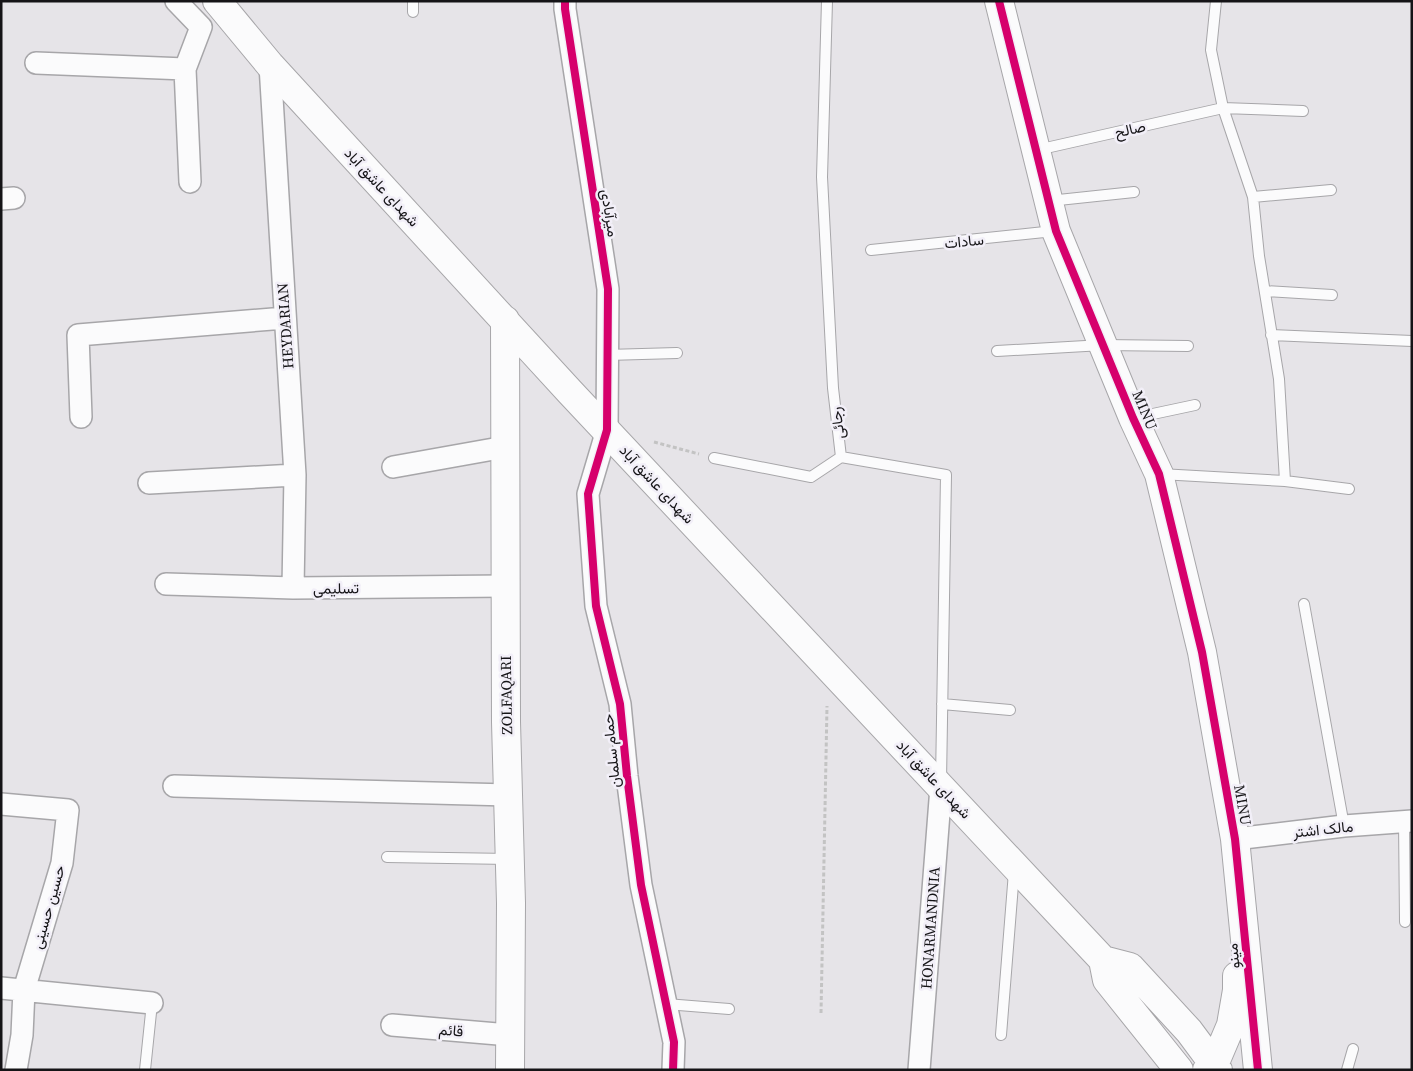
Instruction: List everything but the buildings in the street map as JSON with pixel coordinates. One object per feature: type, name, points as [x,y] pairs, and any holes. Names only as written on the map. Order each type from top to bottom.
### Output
[{"type":"street","points":[[176,1],[200,27],[185,69],[190,182]]},
{"type":"street","name":"شهدای عاشق آباد","points":[[217,1],[270,65],[505,320],[1103,960],[1107,980],[1179,1070]]},
{"type":"street","name":"میرآبادی","points":[[565,1],[608,289],[607,430]]},
{"type":"street","name":"MINU","points":[[998,1],[1056,231],[1133,418],[1159,474],[1202,652],[1235,839]]},
{"type":"street","points":[[36,63],[185,69]]},
{"type":"street","name":"HEYDARIAN","points":[[270,65],[294,475],[294,588]]},
{"type":"street","points":[[81,417],[78,335],[285,318]]},
{"type":"street","name":"ZOLFAQARI","points":[[505,320],[508,795],[511,903],[510,1070]]},
{"type":"street","name":"حمام سلمان","points":[[607,430],[588,494],[596,606],[620,704],[641,885],[674,1042],[673,1070]]},
{"type":"street","points":[[392,467],[505,447]]},
{"type":"street","points":[[149,483],[294,475]]},
{"type":"street","name":"تسلیمی","points":[[166,584],[294,588],[506,586]]},
{"type":"street","points":[[174,786],[508,795]]},
{"type":"street","name":"HONARMANDNIA","points":[[919,1070],[941,787]]},
{"type":"street","name":"حسین حسینی","points":[[1,804],[68,810],[62,863],[24,990],[22,1035],[16,1070]]},
{"type":"street","name":"مالک اشتر","points":[[1235,839],[1344,826],[1408,821]]},
{"type":"street","name":"مینو","points":[[1213,1068],[1231,1025],[1237,990],[1235,839]]},
{"type":"street","name":"مینو","points":[[1235,839],[1258,1070]]},
{"type":"street","points":[[1103,960],[1130,967],[1189,1030],[1213,1068]]},
{"type":"street","points":[[1,988],[152,1003]]},
{"type":"street","name":"قائم","points":[[392,1025],[510,1035]]},
{"type":"lane","name":"رجائی","points":[[827,1],[822,177],[833,388],[841,457],[946,476],[941,787]]},
{"type":"lane","points":[[1216,1],[1211,50],[1223,108],[1253,198],[1259,256],[1278,379],[1286,481]]},
{"type":"lane","name":"صالح","points":[[1036,151],[1223,108],[1304,111]]},
{"type":"lane","points":[[1253,198],[1331,190]]},
{"type":"lane","points":[[1048,201],[1134,192]]},
{"type":"lane","name":"سادات","points":[[871,250],[1056,231]]},
{"type":"lane","points":[[1264,291],[1332,295]]},
{"type":"lane","points":[[1271,334],[1412,341]]},
{"type":"lane","points":[[997,351],[1103,345],[1188,346]]},
{"type":"lane","points":[[607,355],[677,353]]},
{"type":"lane","points":[[1133,418],[1195,405]]},
{"type":"lane","points":[[714,458],[811,476],[841,457]]},
{"type":"lane","points":[[1159,474],[1286,481],[1349,489]]},
{"type":"lane","points":[[1304,604],[1344,826]]},
{"type":"lane","points":[[942,704],[1010,710]]},
{"type":"lane","points":[[1405,922],[1408,821]]},
{"type":"lane","points":[[387,857],[510,859]]},
{"type":"lane","points":[[1001,1035],[1015,866]]},
{"type":"lane","points":[[145,1070],[152,1003]]},
{"type":"lane","points":[[666,1004],[729,1008]]},
{"type":"lane","points":[[1347,1070],[1353,1049]]},
{"type":"path","points":[[652,442],[714,458]]},
{"type":"path","points":[[821,1013],[827,706]]},
{"type":"cycle path","points":[[565,1],[608,289],[607,430],[588,494],[596,606],[620,704],[641,885],[674,1042],[673,1070]]},
{"type":"cycle path","points":[[999,1],[1056,231],[1133,418],[1159,474],[1202,652],[1235,839],[1258,1070]]}]
